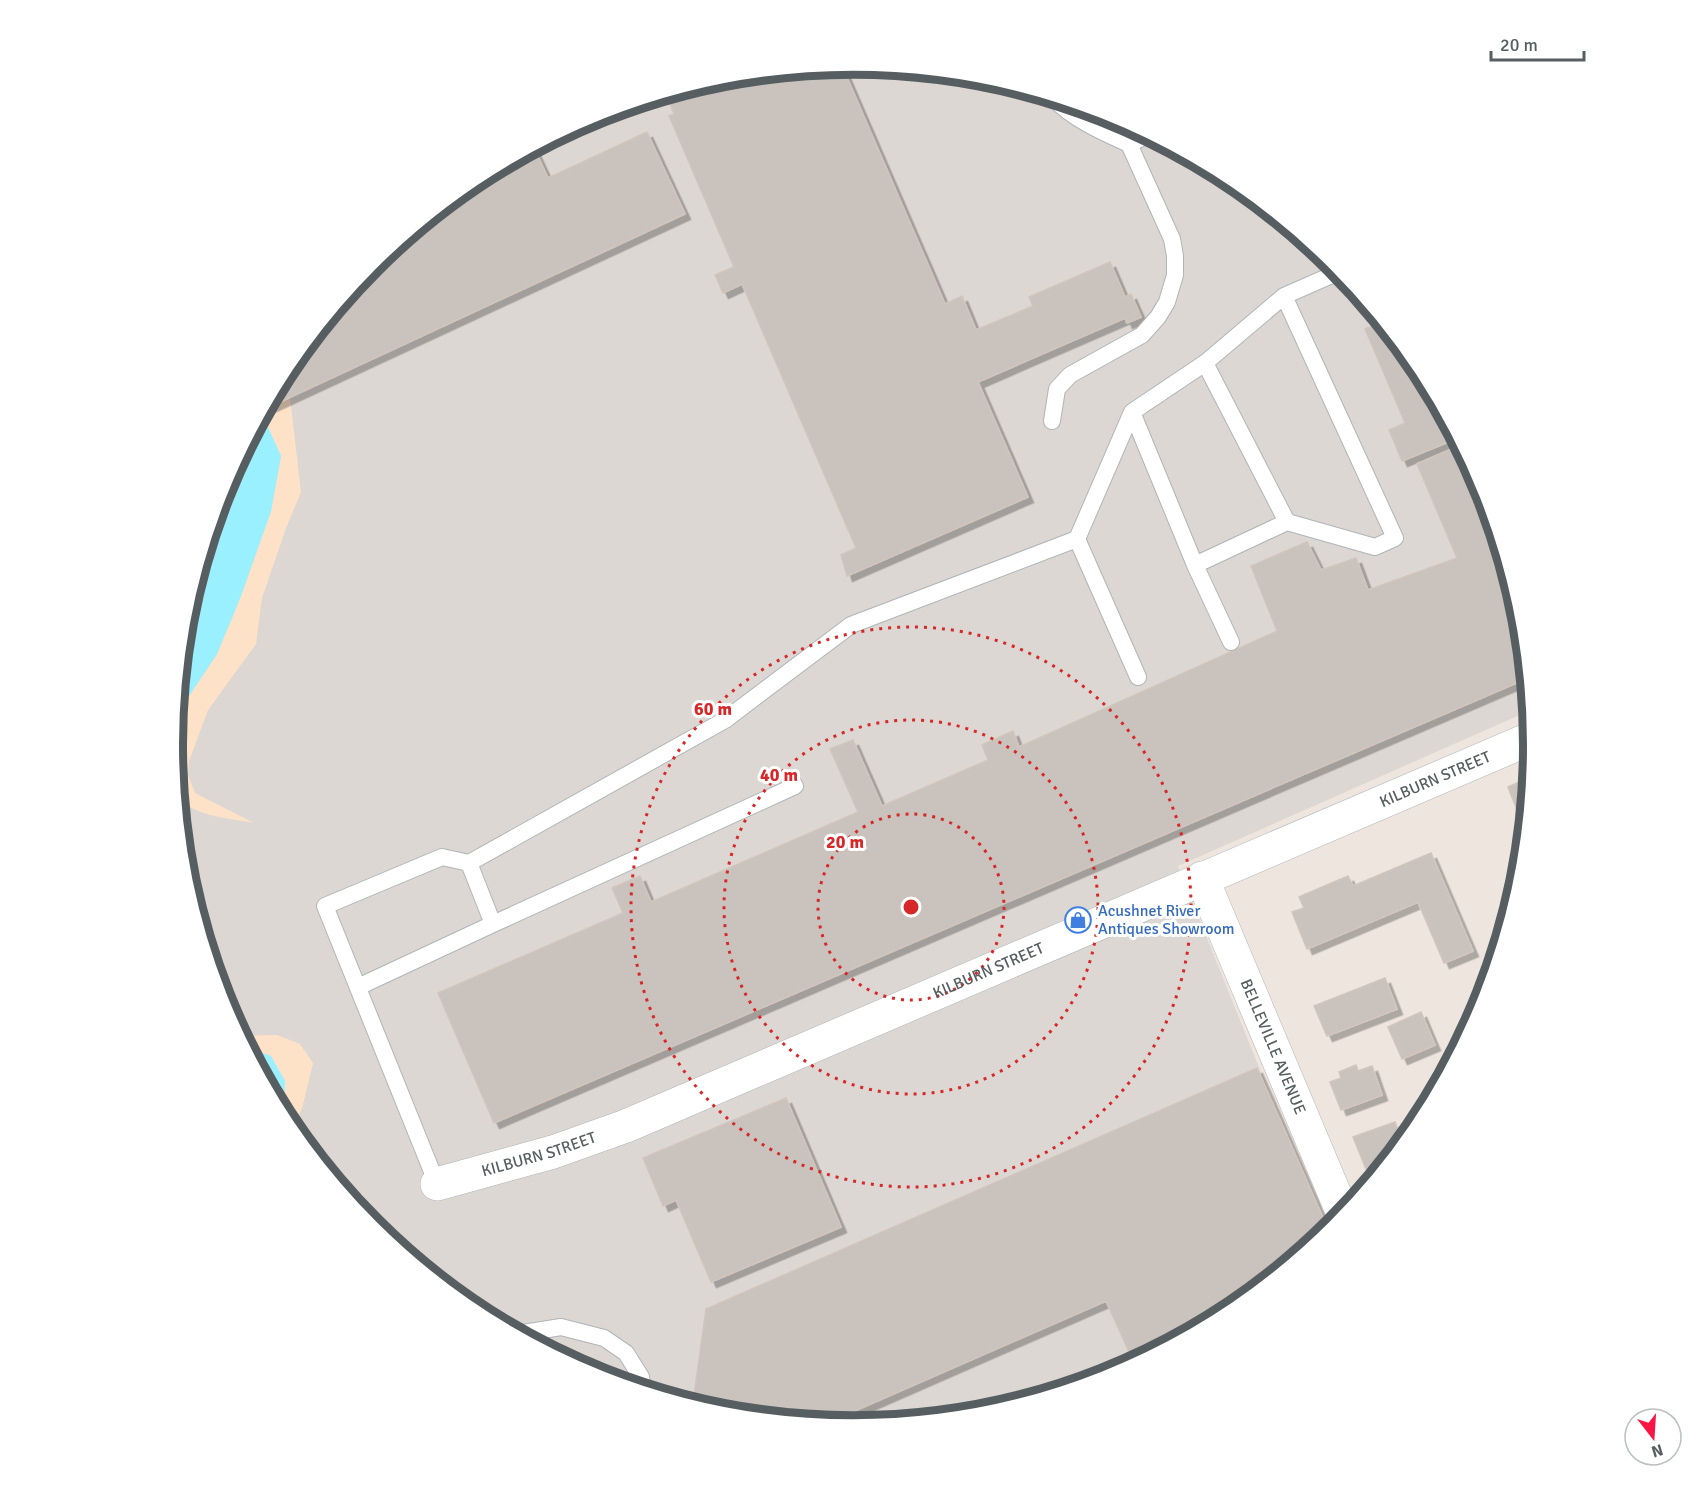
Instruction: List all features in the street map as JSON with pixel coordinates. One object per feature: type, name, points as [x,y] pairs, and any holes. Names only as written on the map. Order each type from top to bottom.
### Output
[{"type":"street","name":"KILBURN STREET","points":[[437,1184],[553,1152],[626,1126],[1524,741]]},
{"type":"street","name":"BELLEVILLE AVENUE","points":[[1202,878],[1340,1207]]},
{"type":"lane","points":[[1052,421],[1057,389],[1070,375],[1142,335],[1158,318],[1167,302],[1175,275],[1172,239],[1129,144],[1097,130],[1069,111]]},
{"type":"lane","points":[[1129,144],[1139,139]]},
{"type":"lane","points":[[437,1184],[325,906],[442,856],[469,863],[725,720],[851,625],[1077,538],[1132,412],[1205,363],[1284,296],[1332,275]]},
{"type":"lane","points":[[1195,565],[1287,522],[1375,547],[1395,538],[1284,296]]},
{"type":"lane","points":[[1205,363],[1287,522]]},
{"type":"lane","points":[[1132,412],[1195,565],[1231,642]]},
{"type":"lane","points":[[1077,538],[1138,677]]},
{"type":"lane","points":[[357,987],[795,786]]},
{"type":"lane","points":[[469,863],[493,924]]},
{"type":"lane","points":[[529,1332],[561,1327],[604,1338],[626,1353],[642,1381]]},
{"type":"shaded area","points":[[810,76],[897,76],[984,88],[1069,111],[1150,144],[1226,188],[1262,214],[1296,241],[1358,303],[1411,373],[1455,449],[1473,489],[1501,572],[1511,615],[1523,702],[1523,713],[1178,866],[1322,1225],[1296,1250],[1226,1303],[1150,1347],[1110,1365],[1027,1393],[984,1403],[897,1415],[810,1415],[723,1403],[680,1393],[597,1365],[557,1347],[481,1303],[445,1277],[411,1250],[349,1188],[322,1154],[284,1099],[285,1081],[271,1056],[257,1051],[234,1002],[206,919],[196,876],[184,789],[185,692],[281,456],[266,423],[273,410],[296,373],[349,303],[411,241],[481,188],[557,144],[597,126],[680,98],[723,88]]},
{"type":"sand","points":[[290,398],[301,492],[262,598],[256,644],[208,710],[189,761],[188,775],[195,793],[254,823],[204,813],[186,804],[184,704],[217,654],[241,596],[271,511],[281,456],[266,423],[277,404]]},
{"type":"sand","points":[[277,1035],[300,1044],[313,1063],[302,1109],[297,1119],[284,1099],[285,1081],[271,1056],[257,1051],[249,1036]]},
{"type":"water","points":[[266,423],[281,456],[271,511],[241,596],[217,654],[184,704],[196,615],[206,572],[234,489]]},
{"type":"water","points":[[257,1051],[271,1056],[285,1081],[284,1099]]},
{"type":"building","points":[[846,75],[945,304],[962,296],[976,330],[1033,306],[1029,297],[1110,262],[1125,297],[1131,294],[1141,317],[1127,323],[1125,318],[978,382],[1028,497],[847,576],[841,555],[856,548],[742,284],[723,293],[715,275],[734,267],[669,116],[674,114],[669,101],[723,88],[810,76]]},
{"type":"building","points":[[647,132],[685,214],[277,403],[296,373],[349,303],[411,241],[481,188],[537,155],[548,178]]},
{"type":"building","points":[[1375,325],[1385,337],[1411,373],[1451,441],[1402,461],[1389,430],[1405,423],[1365,329]]},
{"type":"building","points":[[1455,449],[1473,489],[1501,572],[1511,615],[1521,681],[494,1123],[438,993],[623,913],[612,888],[640,876],[651,902],[858,812],[830,749],[853,740],[882,806],[988,760],[982,745],[1013,731],[1019,747],[1277,631],[1251,566],[1307,542],[1321,570],[1356,558],[1368,590],[1457,558],[1417,464]]},
{"type":"building","points":[[1523,780],[1520,817],[1508,787]]},
{"type":"building","points":[[1431,853],[1473,951],[1444,963],[1418,902],[1307,949],[1292,912],[1304,908],[1299,897],[1348,876],[1353,886]]},
{"type":"building","points":[[1385,978],[1397,1009],[1327,1036],[1314,1006]]},
{"type":"building","points":[[1421,1012],[1435,1045],[1402,1059],[1388,1027]]},
{"type":"building","points":[[1356,1065],[1358,1071],[1372,1066],[1382,1095],[1341,1110],[1330,1082],[1341,1078],[1339,1072]]},
{"type":"building","points":[[1257,1068],[1325,1223],[1296,1250],[1226,1303],[1189,1326],[1131,1356],[1106,1301],[844,1416],[766,1410],[695,1396],[706,1309]]},
{"type":"building","points":[[786,1098],[841,1227],[711,1282],[676,1200],[663,1206],[643,1158]]},
{"type":"building","points":[[1395,1122],[1399,1134],[1376,1165],[1366,1169],[1353,1137]]},
{"type":"place","name":"Acushnet River Antiques Showroom","points":[[1078,920]]}]
